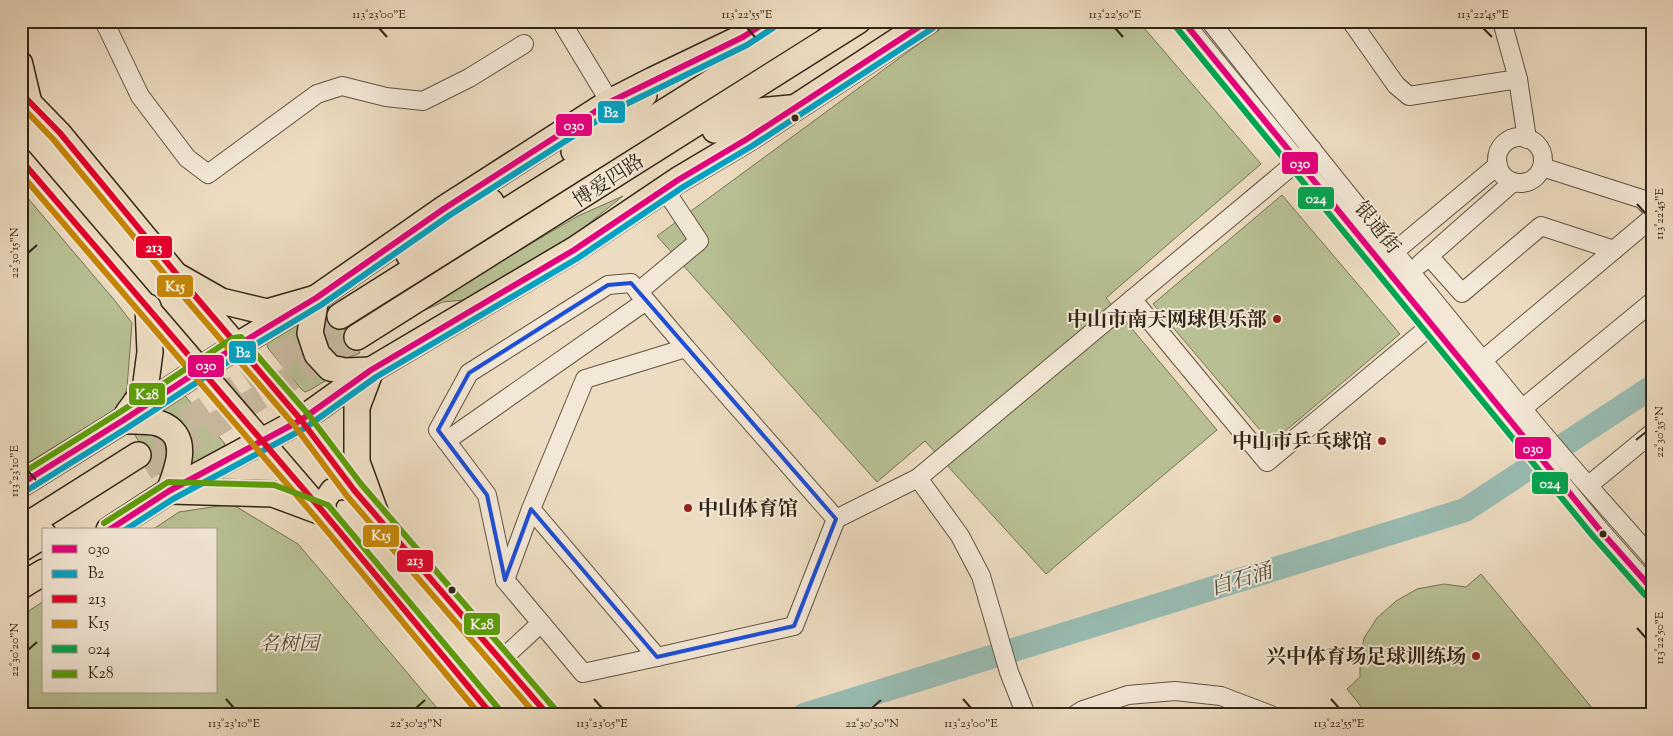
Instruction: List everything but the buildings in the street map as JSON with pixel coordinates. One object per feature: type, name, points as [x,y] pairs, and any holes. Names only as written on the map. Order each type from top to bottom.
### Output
[{"type":"highway","points":[[386,288],[394,271],[409,255],[441,231],[585,144],[638,100],[663,83],[723,53],[768,21]]},
{"type":"highway","name":"博爱四路","points":[[340,316],[810,21]]},
{"type":"highway","name":"博爱四路","points":[[357,337],[858,21]]},
{"type":"highway","points":[[112,528],[169,491],[301,420],[371,370],[574,250],[928,21]]},
{"type":"highway","points":[[21,484],[238,345],[316,298],[444,208],[610,102],[743,37]]},
{"type":"highway","points":[[644,156],[674,153],[748,112],[794,108]]},
{"type":"highway","points":[[179,278],[221,301],[267,312],[316,298]]},
{"type":"highway","points":[[316,298],[310,333],[317,354],[330,368],[345,371],[371,370]]},
{"type":"highway","points":[[122,421],[145,390],[150,352],[148,307]]},
{"type":"highway","points":[[371,370],[357,407],[357,462],[377,517]]},
{"type":"highway","points":[[122,421],[157,422],[171,430],[180,448],[180,463],[169,491]]},
{"type":"highway","points":[[21,529],[142,462],[54,528]]},
{"type":"highway","points":[[169,491],[273,494],[324,513]]},
{"type":"highway","points":[[21,549],[42,535]]},
{"type":"highway","points":[[21,586],[42,573]]},
{"type":"main road","points":[[21,63],[25,97],[60,133],[179,278],[301,420],[354,490],[548,715]]},
{"type":"main road","points":[[21,160],[324,513],[492,715]]},
{"type":"main road","points":[[324,513],[326,500],[332,490],[342,488],[354,490]]},
{"type":"street","points":[[104,21],[140,96],[187,158],[208,174],[318,94],[342,86],[386,97],[423,101],[469,78],[524,44]]},
{"type":"street","points":[[561,21],[610,102]]},
{"type":"street","name":"银通街","points":[[1183,21],[1297,162],[1438,320],[1529,430]]},
{"type":"street","name":"银通街","points":[[1210,21],[1410,272],[1438,320],[1483,360],[1522,408],[1529,430]]},
{"type":"street","points":[[1351,21],[1396,86],[1409,96],[1518,79]]},
{"type":"street","points":[[1502,21],[1518,79],[1528,139]]},
{"type":"street","points":[[1512,139],[1528,139],[1534,142],[1542,154],[1542,168],[1539,174],[1527,182],[1513,182],[1503,176],[1498,165],[1500,150],[1505,143],[1512,139]]},
{"type":"street","points":[[836,519],[631,283],[608,285],[469,373],[438,430],[487,495],[505,580],[583,673],[794,626],[836,519],[918,478],[1312,150]]},
{"type":"street","points":[[1394,252],[1498,165]]},
{"type":"street","points":[[1542,168],[1642,199],[1652,209]]},
{"type":"street","points":[[1410,272],[1513,182]]},
{"type":"street","points":[[446,441],[642,296],[699,241],[664,190]]},
{"type":"street","points":[[1483,360],[1652,218]]},
{"type":"street","points":[[1428,256],[1462,293],[1541,226],[1614,250]]},
{"type":"street","points":[[1132,299],[1267,462],[1438,320]]},
{"type":"street","points":[[1522,408],[1652,302]]},
{"type":"street","points":[[505,580],[531,509],[585,379],[686,348]]},
{"type":"street","points":[[1529,430],[1585,482],[1652,558]]},
{"type":"street","points":[[1529,430],[1567,490],[1652,589]]},
{"type":"street","points":[[1585,482],[1652,433]]},
{"type":"street","points":[[918,478],[960,536],[981,576],[990,613],[1009,672],[1026,715]]},
{"type":"street","points":[[531,509],[657,657]]},
{"type":"street","points":[[501,660],[541,623]]},
{"type":"street","points":[[1075,715],[1083,710],[1128,696],[1175,691],[1221,696],[1271,715]]},
{"type":"highlighted area","points":[[631,283],[836,519],[794,626],[657,657],[531,509],[505,580],[487,495],[438,430],[469,373],[608,285]]},
{"type":"green space","points":[[950,21],[1138,21],[1261,164],[1106,298],[1217,430],[1046,574],[925,441],[877,482],[657,236]]},
{"type":"green space","points":[[21,190],[132,323],[127,388],[119,408],[21,467]]},
{"type":"green space","name":"中山市南天网球俱乐部","points":[[1282,195],[1400,334],[1271,443],[1153,304]]},
{"type":"green space","points":[[623,196],[566,242],[464,300],[443,302],[424,309],[469,280],[578,216]]},
{"type":"green space","points":[[328,305],[360,353],[344,357],[328,351],[317,321]]},
{"type":"green space","points":[[300,317],[340,372],[305,392],[268,348],[266,342]]},
{"type":"green space","points":[[182,392],[225,444],[186,470],[151,415]]},
{"type":"green space","points":[[146,427],[172,445],[162,478],[131,429]]},
{"type":"green space","name":"名树园","points":[[232,504],[298,544],[443,715],[21,715],[21,616],[42,602],[42,694],[218,694],[218,528],[155,528],[179,512]]},
{"type":"green space","points":[[1481,574],[1598,715],[1368,715],[1347,689],[1360,677],[1360,659],[1364,638],[1377,618],[1396,601],[1417,589],[1444,584],[1466,587]]},
{"type":"waterway","name":"白石涌","points":[[804,715],[1465,510],[1652,387]]},
{"type":"tunnel","points":[[155,443],[340,316]]},
{"type":"tunnel","points":[[145,468],[357,337]]},
{"type":"transit line","name":"030","points":[[21,484],[238,345],[316,298],[445,208],[610,102],[743,37],[768,21]]},
{"type":"transit line","name":"030","points":[[112,528],[169,491],[301,420],[371,370],[574,250],[678,180],[747,139],[928,21]]},
{"type":"transit line","name":"030","points":[[1183,21],[1599,529],[1652,589]]},
{"type":"transit line","name":"024","points":[[1176,27],[1592,535],[1645,595]]},
{"type":"transit line","name":"B2","points":[[26,491],[243,352],[321,305],[450,215],[614,110],[747,45],[773,28]]},
{"type":"transit line","name":"B2","points":[[128,528],[173,499],[305,428],[376,377],[578,258],[683,187],[752,146],[933,28]]},
{"type":"transit line","name":"213","points":[[21,93],[60,133],[301,420],[354,490],[548,715]]},
{"type":"transit line","name":"K15","points":[[21,106],[53,139],[172,283],[294,425],[347,496],[536,715]]},
{"type":"transit line","name":"213","points":[[21,160],[324,513],[492,715]]},
{"type":"transit line","name":"K15","points":[[21,174],[317,519],[480,715]]},
{"type":"transit line","name":"K28","points":[[21,474],[233,338],[241,337],[308,414],[361,484],[555,709]]},
{"type":"transit line","name":"K28","points":[[104,523],[168,482],[274,485],[328,505],[499,709]]},
{"type":"place","name":"中山市南天网球俱乐部","points":[[1277,319]]},
{"type":"place","name":"中山市乒乓球馆","points":[[1382,441]]},
{"type":"place","name":"中山体育馆","points":[[688,508]]},
{"type":"place","name":"兴中体育场足球训练场","points":[[1476,656]]}]
